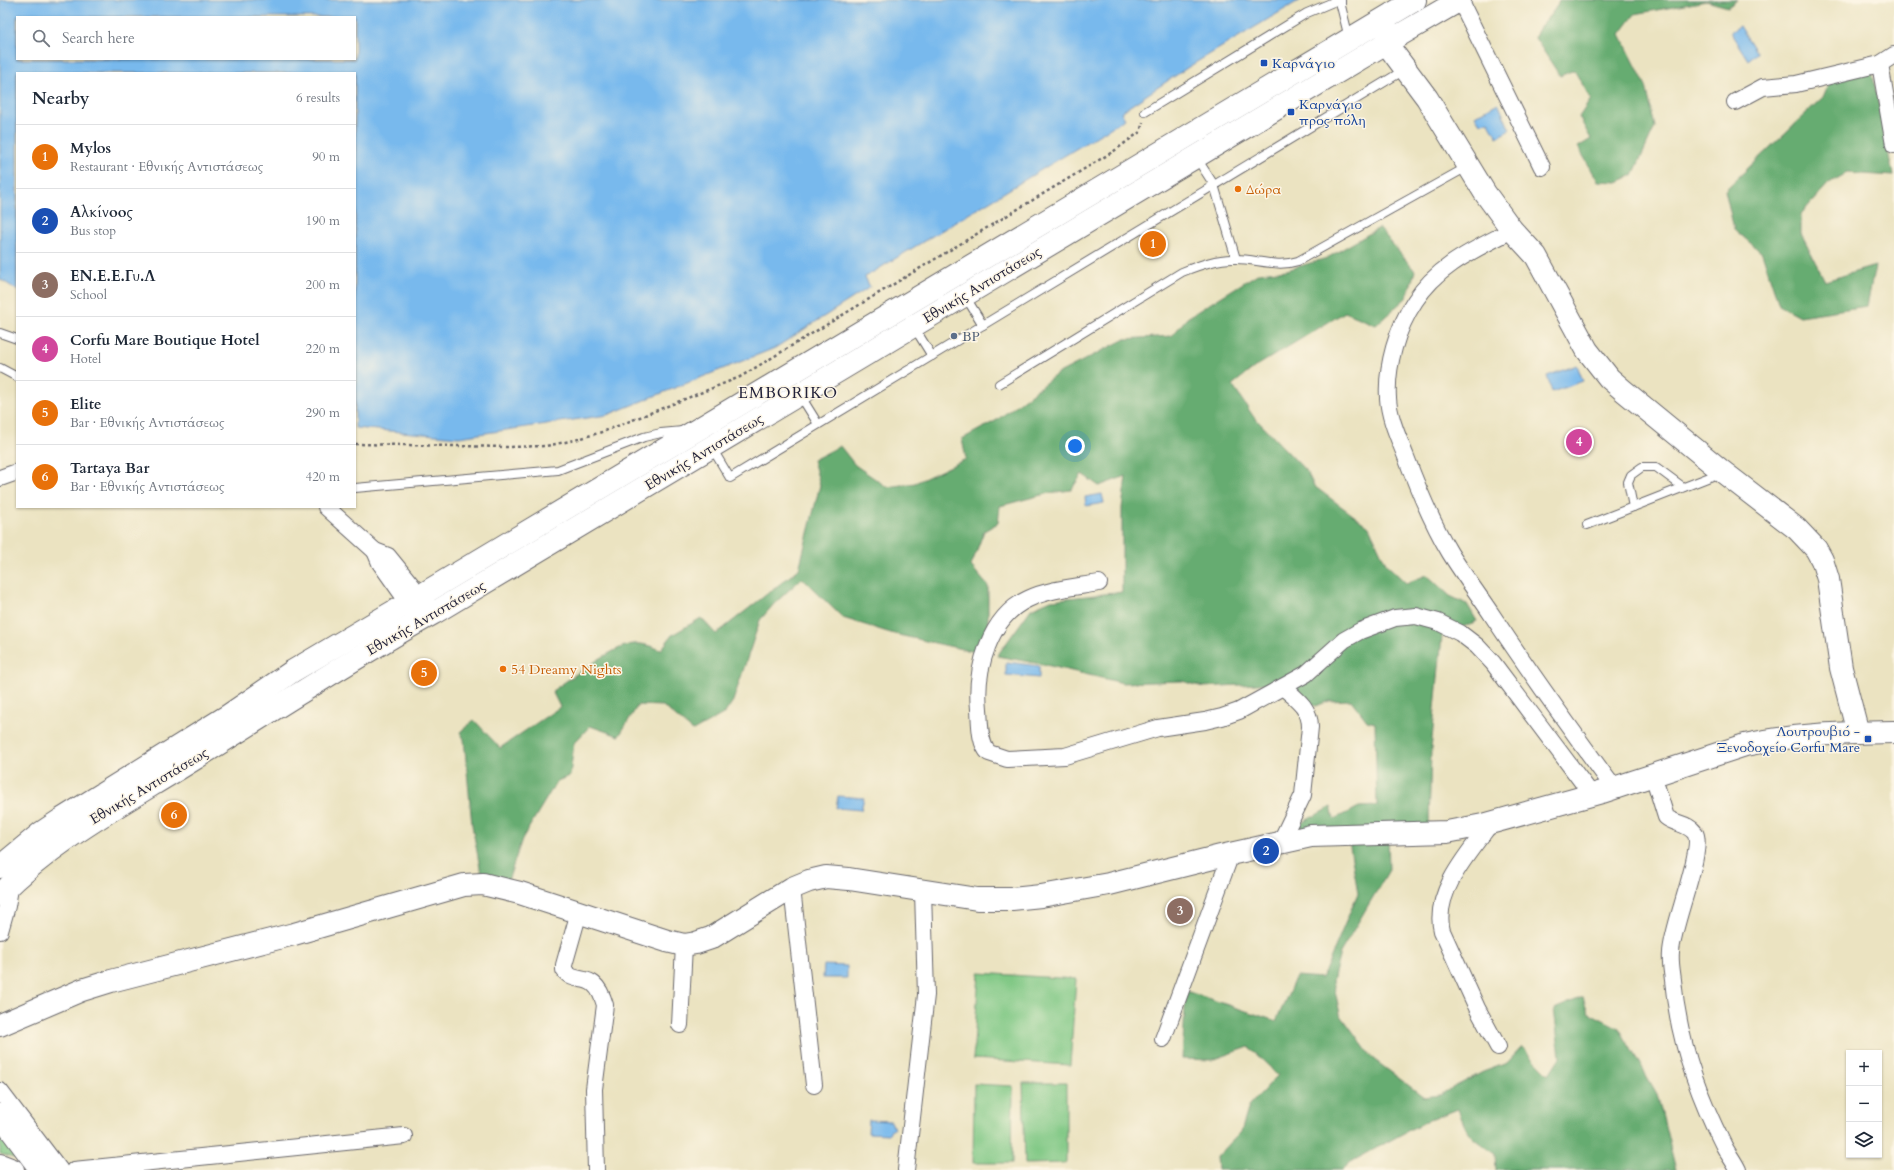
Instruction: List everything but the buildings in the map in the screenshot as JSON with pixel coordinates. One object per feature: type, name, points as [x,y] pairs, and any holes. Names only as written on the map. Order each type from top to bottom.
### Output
[{"type":"main road","name":"Εθνικής Αντιστάσεως","points":[[4,882],[41,833],[83,804],[229,715],[309,661],[415,600],[1349,39],[1393,9],[1415,0]]},
{"type":"main road","name":"Εθνικής Αντιστάσεως","points":[[4,882],[105,812],[194,759],[349,662],[428,617],[1196,156],[1460,0]]},
{"type":"main road","points":[[1393,9],[1387,27],[1386,43],[1435,109],[1485,194],[1512,230],[1536,256],[1587,350],[1609,378],[1722,472],[1797,529],[1816,549],[1822,560],[1832,594],[1834,626],[1841,668],[1858,733]]},
{"type":"main road","points":[[0,1024],[82,990],[111,981],[294,934],[464,885],[483,884],[520,892],[684,945],[711,938],[792,888],[809,880],[826,877],[849,878],[977,899],[1012,899],[1041,896],[1109,884],[1311,836],[1447,832],[1492,822],[1592,795],[1745,745],[1769,740],[1830,734],[1894,732]]},
{"type":"main road","points":[[0,1115],[40,1170]]},
{"type":"main road","points":[[0,1165],[13,1170]]},
{"type":"street","points":[[1460,0],[1542,167]]},
{"type":"street","points":[[1735,102],[1763,87],[1796,84],[1880,64],[1894,55]]},
{"type":"street","points":[[1880,64],[1894,145]]},
{"type":"street","points":[[1512,230],[1449,264],[1428,284],[1414,301],[1402,324],[1396,342],[1392,362],[1388,400],[1396,430],[1417,486],[1450,552],[1530,673],[1614,788]]},
{"type":"street","points":[[0,478],[16,472]]},
{"type":"street","points":[[327,508],[375,551],[380,563],[415,600],[428,617]]},
{"type":"street","points":[[1099,583],[1053,591],[1028,598],[1007,613],[998,624],[986,651],[979,683],[979,706],[982,740],[989,753],[1007,759],[1065,756],[1158,728],[1222,717],[1239,711],[1306,674],[1344,640],[1371,626],[1395,618],[1410,616],[1425,617],[1460,633],[1493,662],[1592,795]]},
{"type":"street","points":[[1280,843],[1303,795],[1310,727],[1310,718],[1306,710],[1283,687]]},
{"type":"street","points":[[1653,775],[1666,817],[1691,828],[1696,836],[1696,854],[1672,936],[1670,954],[1675,1000],[1678,1022],[1706,1109],[1724,1146],[1738,1170]]},
{"type":"street","points":[[1492,822],[1446,890],[1440,907],[1439,920],[1445,937],[1477,1008],[1498,1047]]},
{"type":"street","points":[[1163,1039],[1231,854]]},
{"type":"street","points":[[0,931],[6,912],[4,882]]},
{"type":"street","points":[[792,888],[814,1085]]},
{"type":"street","points":[[906,1170],[926,995],[923,891]]},
{"type":"street","points":[[579,912],[564,965],[564,970],[571,976],[590,981],[602,994],[605,1005],[594,1088],[596,1170]]},
{"type":"street","points":[[680,1025],[684,945]]},
{"type":"street","points":[[0,1091],[60,1170]]},
{"type":"street","points":[[74,1170],[404,1136]]},
{"type":"lane","points":[[1145,112],[1307,13],[1338,0]]},
{"type":"lane","points":[[1341,0],[1341,6],[1349,39]]},
{"type":"lane","points":[[712,447],[730,478],[1406,69]]},
{"type":"lane","points":[[1196,156],[1214,185],[1236,258]]},
{"type":"lane","points":[[999,384],[1182,272],[1213,262],[1236,258],[1277,264],[1298,261],[1468,166]]},
{"type":"lane","points":[[964,295],[982,325]]},
{"type":"lane","points":[[914,326],[932,356]]},
{"type":"lane","points":[[0,333],[16,339]]},
{"type":"lane","points":[[0,368],[16,376]]},
{"type":"lane","points":[[800,394],[818,424]]},
{"type":"lane","points":[[356,488],[558,470],[644,437],[661,433],[700,428]]},
{"type":"lane","points":[[1633,507],[1628,482],[1631,475],[1642,467],[1656,467],[1683,488]]},
{"type":"lane","points":[[1587,525],[1722,472]]},
{"type":"path","points":[[356,444],[506,447],[546,446],[575,440],[605,431],[740,377],[1114,151],[1140,132],[1145,112]]},
{"type":"green space","points":[[1559,0],[1737,0],[1728,7],[1706,1],[1635,14],[1620,34],[1646,86],[1655,127],[1633,175],[1617,182],[1598,181],[1578,147],[1591,139],[1579,117],[1591,99],[1574,70],[1560,76],[1535,38],[1540,27],[1554,10]]},
{"type":"green space","points":[[1870,61],[1893,176],[1847,173],[1829,183],[1801,214],[1801,234],[1825,281],[1875,266],[1867,306],[1799,316],[1779,305],[1762,253],[1734,229],[1725,190],[1823,97],[1834,71]]},
{"type":"green space","points":[[1379,228],[1415,271],[1407,297],[1376,325],[1345,312],[1255,367],[1232,385],[1253,416],[1307,472],[1314,486],[1369,527],[1386,564],[1406,583],[1427,575],[1450,596],[1467,604],[1477,621],[1442,636],[1431,750],[1429,827],[1388,828],[1389,870],[1340,953],[1333,981],[1340,1014],[1372,1058],[1424,1097],[1439,1095],[1483,1072],[1507,1063],[1522,1047],[1549,1074],[1560,1057],[1554,1009],[1583,997],[1588,1012],[1619,1028],[1657,1094],[1676,1170],[1496,1170],[1495,1153],[1471,1136],[1464,1125],[1458,1109],[1424,1122],[1351,1162],[1342,1170],[1218,1170],[1217,1157],[1241,1132],[1249,1106],[1278,1075],[1249,1047],[1212,1060],[1182,1059],[1186,991],[1276,1021],[1296,976],[1322,978],[1358,893],[1347,830],[1289,835],[1293,824],[1301,823],[1331,807],[1334,819],[1359,807],[1377,806],[1375,723],[1367,721],[1351,700],[1329,701],[1316,706],[1287,698],[1276,683],[1203,687],[1182,681],[1123,683],[1046,665],[997,656],[1031,609],[1051,600],[1122,592],[1122,508],[1126,476],[1099,486],[1082,474],[1071,490],[1049,493],[1000,506],[998,523],[984,531],[971,566],[988,586],[988,626],[980,653],[894,634],[843,618],[802,578],[774,604],[760,620],[733,701],[725,713],[693,731],[663,706],[638,705],[619,736],[590,726],[574,743],[570,776],[557,781],[522,839],[508,881],[483,884],[472,825],[464,739],[460,732],[474,720],[500,748],[560,707],[552,691],[592,663],[615,650],[625,646],[641,644],[661,650],[672,635],[701,618],[716,634],[799,569],[820,485],[813,460],[840,446],[855,465],[887,487],[915,483],[966,459],[962,439],[997,420],[1057,374],[1125,339],[1172,336],[1187,318],[1259,273],[1287,270],[1327,258]]},
{"type":"green space","points":[[979,973],[1076,979],[1070,1065],[973,1059]]},
{"type":"green space","points":[[1023,1083],[1066,1083],[1066,1163],[1025,1164]]},
{"type":"green space","points":[[974,1084],[1013,1086],[1012,1163],[973,1163]]},
{"type":"green space","points":[[2,1137],[5,1138],[21,1160],[0,1154],[0,1140]]},
{"type":"water","points":[[0,0],[1300,0],[1190,66],[1121,112],[1125,119],[865,277],[870,287],[775,348],[607,415],[459,437],[356,428],[356,72],[16,72],[16,289],[0,279]]},
{"type":"water","points":[[1740,26],[1757,53],[1748,60],[1730,32]]},
{"type":"water","points":[[1498,103],[1510,130],[1497,137],[1488,121],[1480,124],[1475,116]]},
{"type":"water","points":[[1577,365],[1583,381],[1552,392],[1547,376]]},
{"type":"water","points":[[1102,494],[1104,503],[1086,506],[1085,497]]},
{"type":"water","points":[[1006,662],[1039,666],[1039,678],[1006,675]]},
{"type":"water","points":[[838,796],[864,798],[861,810],[836,808]]},
{"type":"water","points":[[824,965],[847,966],[847,978],[823,978]]},
{"type":"water","points":[[869,1120],[891,1121],[894,1129],[890,1131],[889,1134],[868,1133]]},
{"type":"place","name":"Καρνάγιο","points":[[1264,63]]},
{"type":"place","name":"Καρνάγιο προς πόλη","points":[[1291,112]]},
{"type":"place","name":"Δώρα","points":[[1238,189]]},
{"type":"place","name":"Mylos","points":[[1153,244]]},
{"type":"place","name":"BP","points":[[954,336]]},
{"type":"place","name":"Corfu Mare Boutique Hotel","points":[[1579,442]]},
{"type":"place","name":"54 Dreamy Nights","points":[[503,669]]},
{"type":"place","name":"Elite","points":[[424,673]]},
{"type":"place","name":"Λουτρουβιό - Ξενοδοχείο Corfu Mare","points":[[1868,739]]},
{"type":"place","name":"Tartaya Bar","points":[[174,815]]},
{"type":"place","name":"Αλκίνοος","points":[[1266,851]]},
{"type":"place","name":"ΕΝ.Ε.Ε.Γυ.Λ","points":[[1180,911]]},
{"type":"district","name":"EMBORIKO","points":[[788,393]]}]
